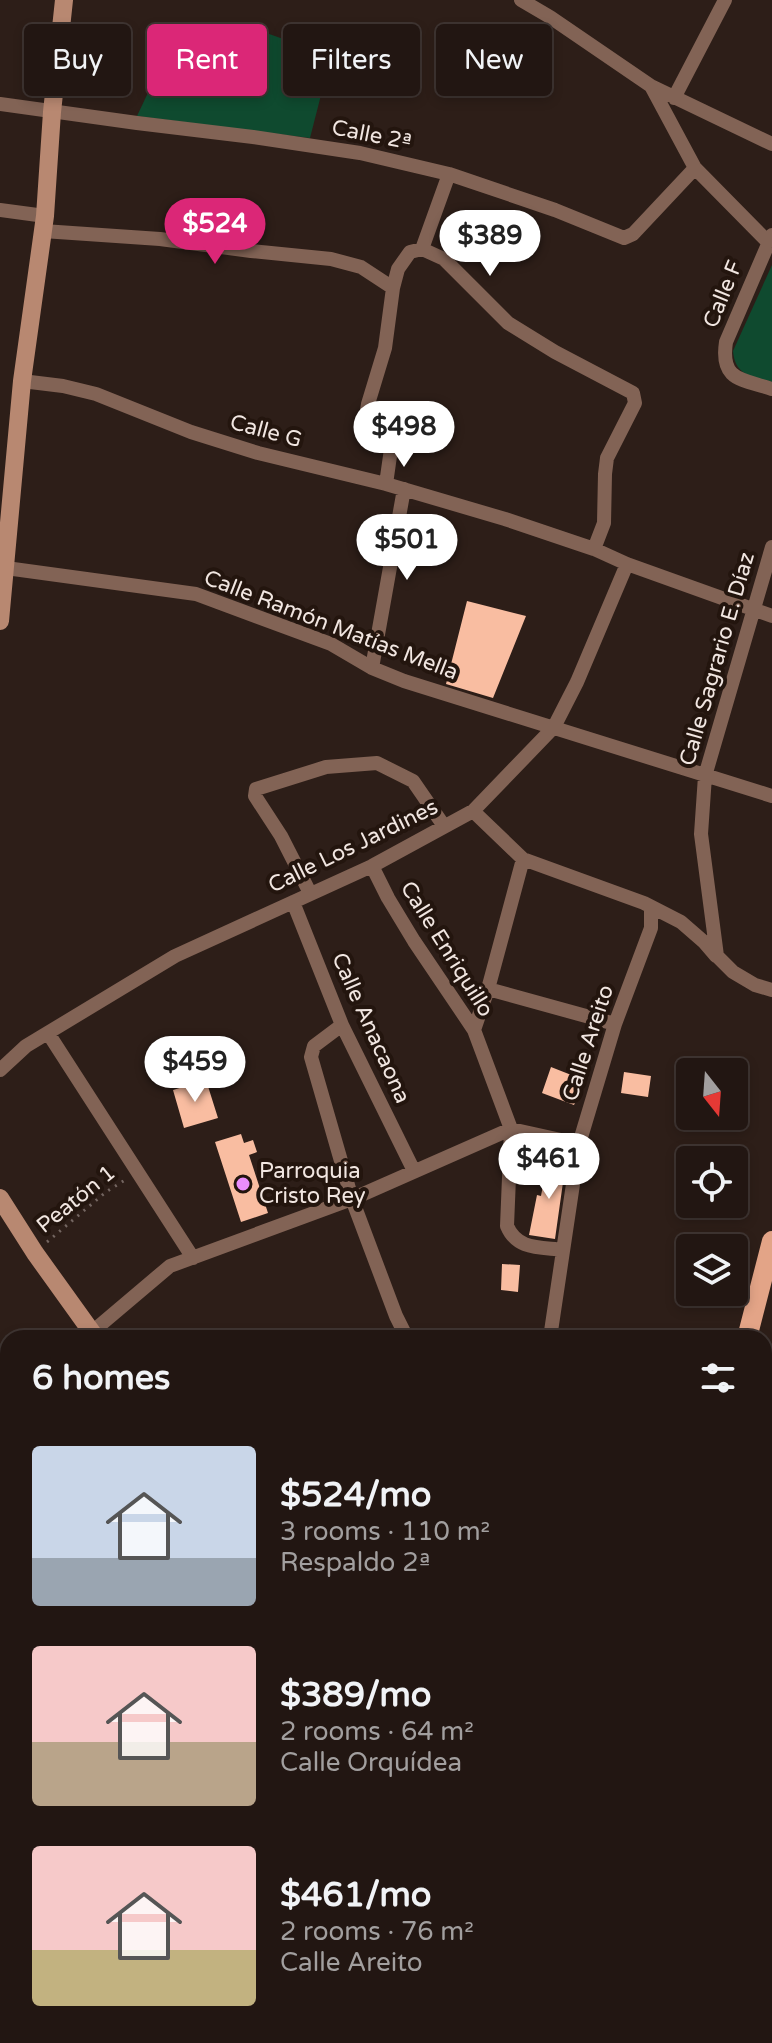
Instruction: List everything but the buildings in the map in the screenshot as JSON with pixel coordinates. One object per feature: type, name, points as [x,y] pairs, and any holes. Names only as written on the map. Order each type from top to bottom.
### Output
[{"type":"main road","points":[[749,1330],[772,1241]]},
{"type":"street","points":[[0,621],[22,381],[44,223],[64,0]]},
{"type":"street","points":[[521,0],[651,86],[772,144]]},
{"type":"street","points":[[674,98],[725,0]]},
{"type":"street","points":[[651,86],[695,168],[770,238]]},
{"type":"street","name":"Calle 2ª","points":[[0,104],[360,153],[449,174],[555,210],[624,238],[633,234],[695,168]]},
{"type":"street","points":[[422,249],[449,174]]},
{"type":"street","points":[[0,210],[44,223],[331,259],[361,267],[393,288]]},
{"type":"street","name":"Calle F","points":[[770,238],[726,342],[725,361],[734,376],[772,389]]},
{"type":"street","points":[[386,484],[392,442],[366,417],[385,348],[398,269],[410,252],[422,249],[444,259],[508,323],[633,393],[635,403],[607,458],[604,523],[594,549]]},
{"type":"street","name":"Calle G","points":[[22,381],[96,394],[191,432],[258,453],[386,484],[505,519],[772,616]]},
{"type":"street","points":[[372,668],[404,489]]},
{"type":"street","name":"Calle Sagrario E. Díaz","points":[[717,956],[701,834],[705,776],[772,547]]},
{"type":"street","name":"Calle Los Jardines","points":[[0,1070],[26,1046],[175,956],[372,866],[473,811],[554,727],[577,682],[627,564]]},
{"type":"street","name":"Calle Ramón Matías Mella","points":[[6,568],[196,594],[331,644],[372,668],[404,681],[772,796]]},
{"type":"street","points":[[310,893],[281,836],[255,796],[256,789],[326,767],[377,763],[413,781],[444,826]]},
{"type":"street","points":[[473,811],[523,859],[651,907],[681,922],[733,972],[755,985],[772,990]]},
{"type":"street","points":[[474,1030],[523,859]]},
{"type":"street","name":"Calle Enriquillo","points":[[372,866],[414,941],[474,1030],[511,1129],[507,1226],[511,1236],[522,1244],[563,1250]]},
{"type":"street","name":"Calle Anacaona","points":[[293,902],[342,1025],[414,1171]]},
{"type":"street","name":"Calle Areito","points":[[551,1330],[579,1144],[615,1024],[651,928],[651,907]]},
{"type":"street","points":[[488,989],[615,1024]]},
{"type":"street","points":[[342,1025],[314,1046],[311,1057],[352,1199],[403,1330]]},
{"type":"street","points":[[48,1033],[193,1258]]},
{"type":"street","points":[[100,1330],[170,1266],[352,1199],[511,1129],[579,1144]]},
{"type":"street","points":[[0,1198],[90,1330]]},
{"type":"path","name":"Peatón 1","points":[[35,1253],[106,1192],[137,1172]]},
{"type":"green space","points":[[267,33],[283,39],[283,96],[321,96],[310,138],[137,116],[147,95],[267,96]]},
{"type":"green space","points":[[772,265],[772,382],[741,370],[733,351]]},
{"type":"place","name":"Parroquia Cristo Rey","points":[[243,1184]]}]
